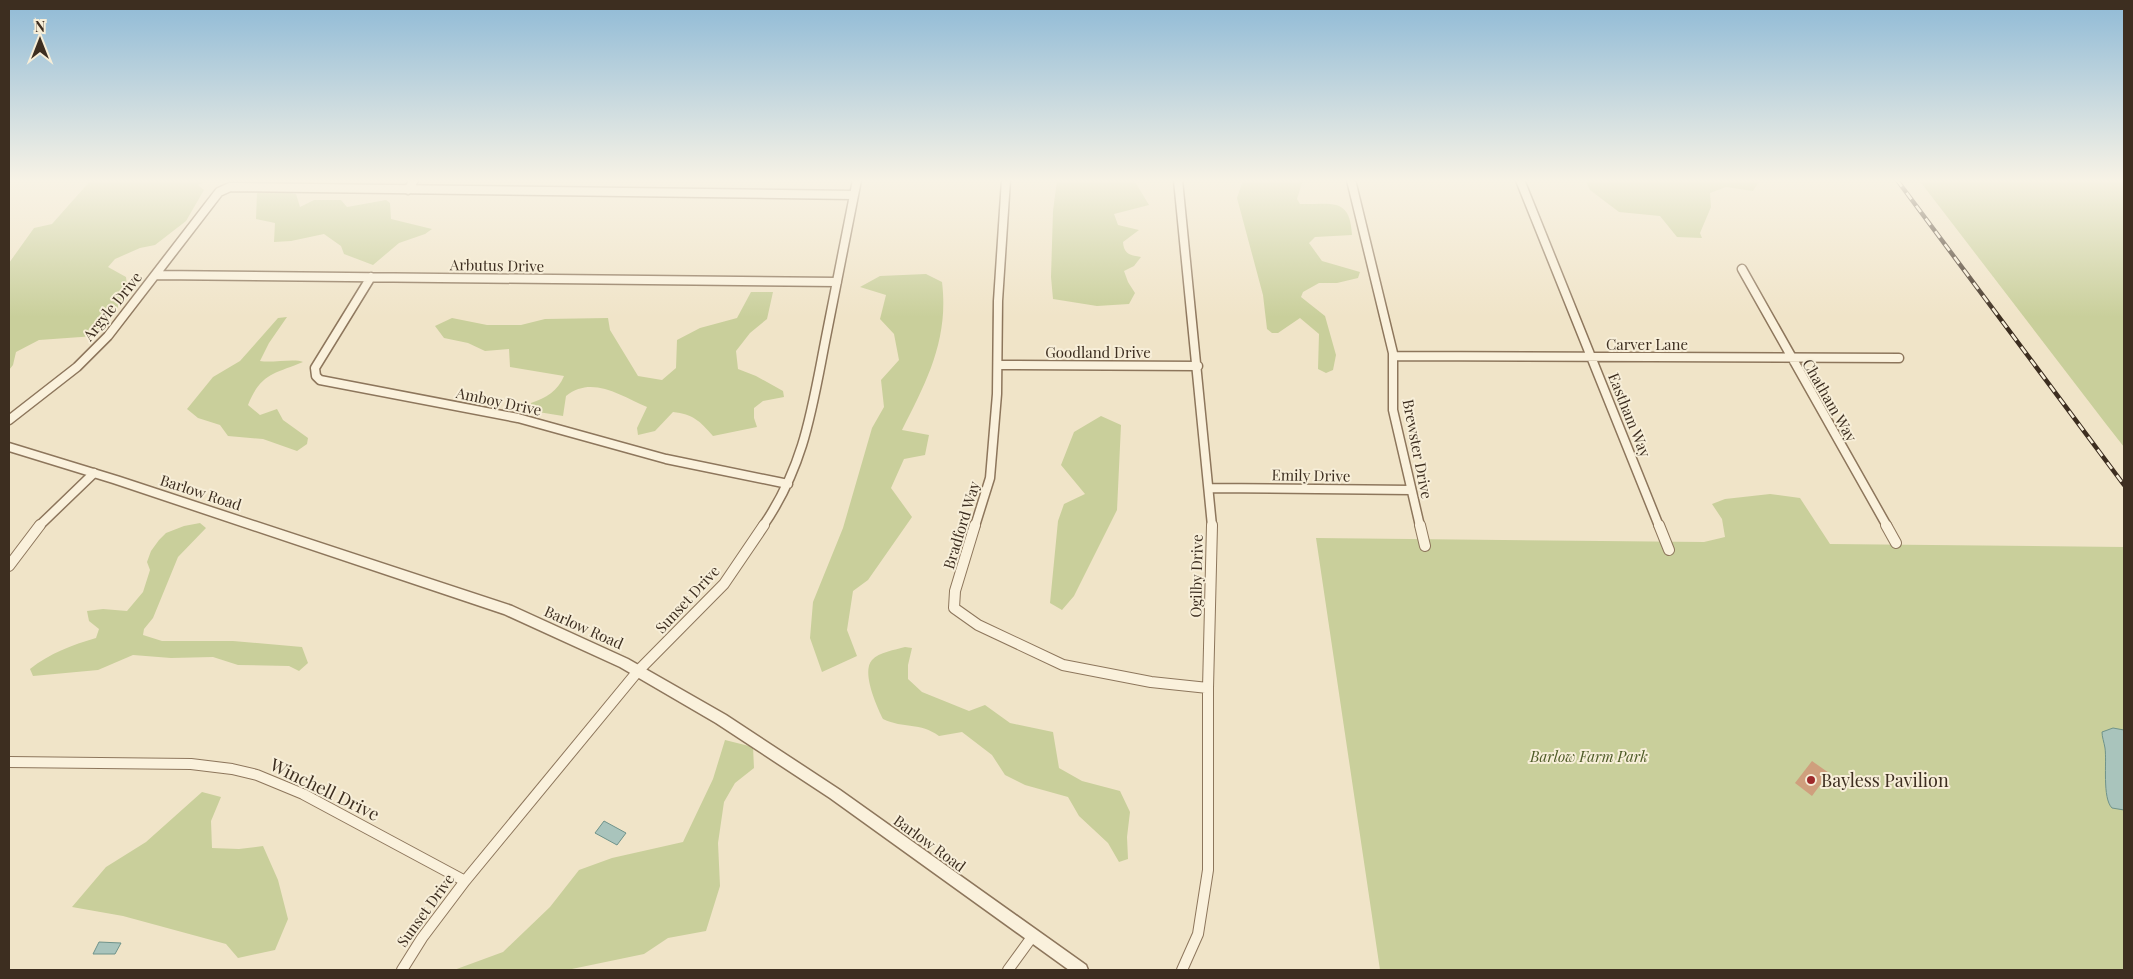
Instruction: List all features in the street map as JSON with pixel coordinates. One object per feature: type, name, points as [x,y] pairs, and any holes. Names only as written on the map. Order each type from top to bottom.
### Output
[{"type":"street","name":"Argyle Drive","points":[[9,420],[94,351],[114,329],[193,226]]},
{"type":"street","name":"Sunset Drive","points":[[402,970],[426,931],[465,881],[638,670],[724,584],[775,509],[788,484],[809,424],[848,226]]},
{"type":"street","name":"Bradford Way","points":[[1003,226],[998,301],[998,365],[990,478],[955,591],[954,608],[959,614],[978,625],[1063,665],[1142,680],[1208,688]]},
{"type":"street","name":"Ogilby Drive","points":[[1182,226],[1210,488],[1212,567],[1208,688],[1208,870],[1198,934],[1182,970]]},
{"type":"street","name":"Brewster Drive","points":[[1362,226],[1394,356],[1393,410],[1425,546]]},
{"type":"street","name":"Eastham Way","points":[[1539,226],[1669,550]]},
{"type":"street","name":"Chatham Way","points":[[1742,269],[1896,543]]},
{"type":"street","name":"Arbutus Drive","points":[[156,275],[837,282]]},
{"type":"street","name":"Amboy Drive","points":[[371,277],[315,368],[316,376],[320,380],[525,420],[666,459],[788,484]]},
{"type":"street","name":"Carver Lane","points":[[1394,356],[1899,358]]},
{"type":"street","name":"Goodland Drive","points":[[998,365],[1198,366]]},
{"type":"street","name":"Barlow Road","points":[[9,447],[94,473],[508,610],[638,670],[721,719],[835,794],[1032,937],[1081,970]]},
{"type":"street","points":[[9,566],[46,518],[94,473]]},
{"type":"street","name":"Emily Drive","points":[[1210,488],[1411,490]]},
{"type":"street","name":"Winchell Drive","points":[[9,762],[190,764],[257,775],[303,794],[465,881]]},
{"type":"street","points":[[1008,970],[1032,937]]},
{"type":"green space","points":[[44,226],[180,226],[155,245],[140,248],[115,259],[108,267],[126,277],[125,294],[112,316],[95,336],[39,340],[16,352],[13,365],[9,370],[9,263],[34,228]]},
{"type":"green space","points":[[275,226],[418,226],[432,229],[425,234],[399,243],[373,265],[344,254],[341,246],[324,234],[291,241],[274,242]]},
{"type":"green space","points":[[1053,226],[1121,226],[1139,230],[1123,242],[1128,253],[1141,257],[1134,266],[1124,271],[1135,293],[1129,304],[1097,306],[1053,299],[1051,277]]},
{"type":"green space","points":[[1244,226],[1350,226],[1352,235],[1315,237],[1309,243],[1322,261],[1360,272],[1358,278],[1337,283],[1319,283],[1303,292],[1301,297],[1325,316],[1336,355],[1333,370],[1326,373],[1318,369],[1319,334],[1300,318],[1278,333],[1272,333],[1267,329],[1263,295]]},
{"type":"green space","points":[[1668,226],[1703,226],[1700,233],[1702,238],[1677,237]]},
{"type":"green space","points":[[1954,226],[2124,226],[2124,447]]},
{"type":"green space","points":[[926,274],[942,282],[942,322],[934,359],[920,394],[902,430],[929,435],[925,455],[904,459],[891,488],[912,517],[868,580],[853,591],[847,630],[857,656],[822,672],[810,638],[813,602],[843,528],[872,428],[884,407],[881,380],[899,360],[894,334],[880,319],[886,295],[860,287],[880,276]]},
{"type":"green space","points":[[751,292],[773,292],[767,319],[750,333],[736,351],[738,369],[756,376],[783,391],[784,397],[763,401],[754,408],[754,418],[757,427],[713,436],[696,419],[686,414],[673,412],[655,431],[638,435],[637,428],[647,407],[617,393],[596,387],[576,390],[566,396],[563,416],[532,411],[531,403],[551,393],[564,376],[510,367],[509,349],[485,351],[468,343],[444,338],[435,326],[452,318],[487,325],[521,325],[545,319],[608,318],[610,330],[638,376],[662,380],[676,368],[677,340],[700,328],[737,318]]},
{"type":"green space","points":[[287,317],[269,343],[260,361],[295,360],[303,362],[276,372],[263,380],[248,405],[260,415],[277,409],[283,420],[308,438],[307,444],[297,451],[263,439],[228,436],[220,425],[198,418],[187,409],[213,377],[240,361],[278,318]]},
{"type":"green space","points":[[1101,416],[1121,425],[1117,510],[1074,596],[1062,610],[1050,603],[1058,521],[1064,504],[1085,494],[1061,465],[1074,432]]},
{"type":"green space","name":"Barlow Farm Park","points":[[1770,494],[1800,498],[1830,544],[2124,547],[2124,970],[1380,970],[1316,538],[1704,542],[1725,537],[1722,519],[1712,504],[1725,499]]},
{"type":"green space","points":[[200,523],[206,528],[178,557],[153,618],[144,629],[143,635],[162,641],[233,641],[302,647],[308,663],[299,671],[289,666],[238,665],[213,657],[171,658],[133,655],[98,670],[33,676],[30,669],[45,658],[96,638],[99,629],[89,621],[87,611],[103,609],[127,611],[143,592],[150,570],[147,562],[151,551],[166,533],[184,526]]},
{"type":"green space","points":[[905,647],[912,648],[908,665],[908,679],[922,692],[969,711],[985,705],[1010,723],[1053,732],[1059,768],[1082,781],[1120,791],[1130,812],[1127,837],[1128,859],[1119,862],[1108,843],[1079,816],[1068,797],[1025,785],[1005,775],[992,755],[962,732],[939,736],[925,729],[883,719],[871,690],[868,673],[869,665],[879,655]]},
{"type":"green space","points":[[725,740],[753,747],[754,768],[735,783],[724,802],[718,843],[720,886],[706,931],[668,938],[644,954],[567,970],[454,970],[503,952],[550,907],[579,870],[612,858],[683,842],[713,779]]},
{"type":"green space","points":[[202,792],[221,797],[211,821],[212,848],[239,849],[263,846],[278,880],[288,919],[275,950],[238,958],[226,944],[123,916],[72,907],[106,867],[146,842]]},
{"type":"water","points":[[2113,728],[2124,730],[2124,810],[2112,808],[2107,796],[2105,748],[2102,732]]},
{"type":"water","points":[[604,821],[626,833],[617,845],[595,833]]},
{"type":"water","points":[[99,942],[121,943],[115,954],[93,954]]},
{"type":"building","name":"Bayless Pavilion","points":[[1812,761],[1829,773],[1812,796],[1795,783]]},
{"type":"railway","points":[[1931,226],[2124,485]]},
{"type":"place","name":"Bayless Pavilion","points":[[1811,780]]}]
